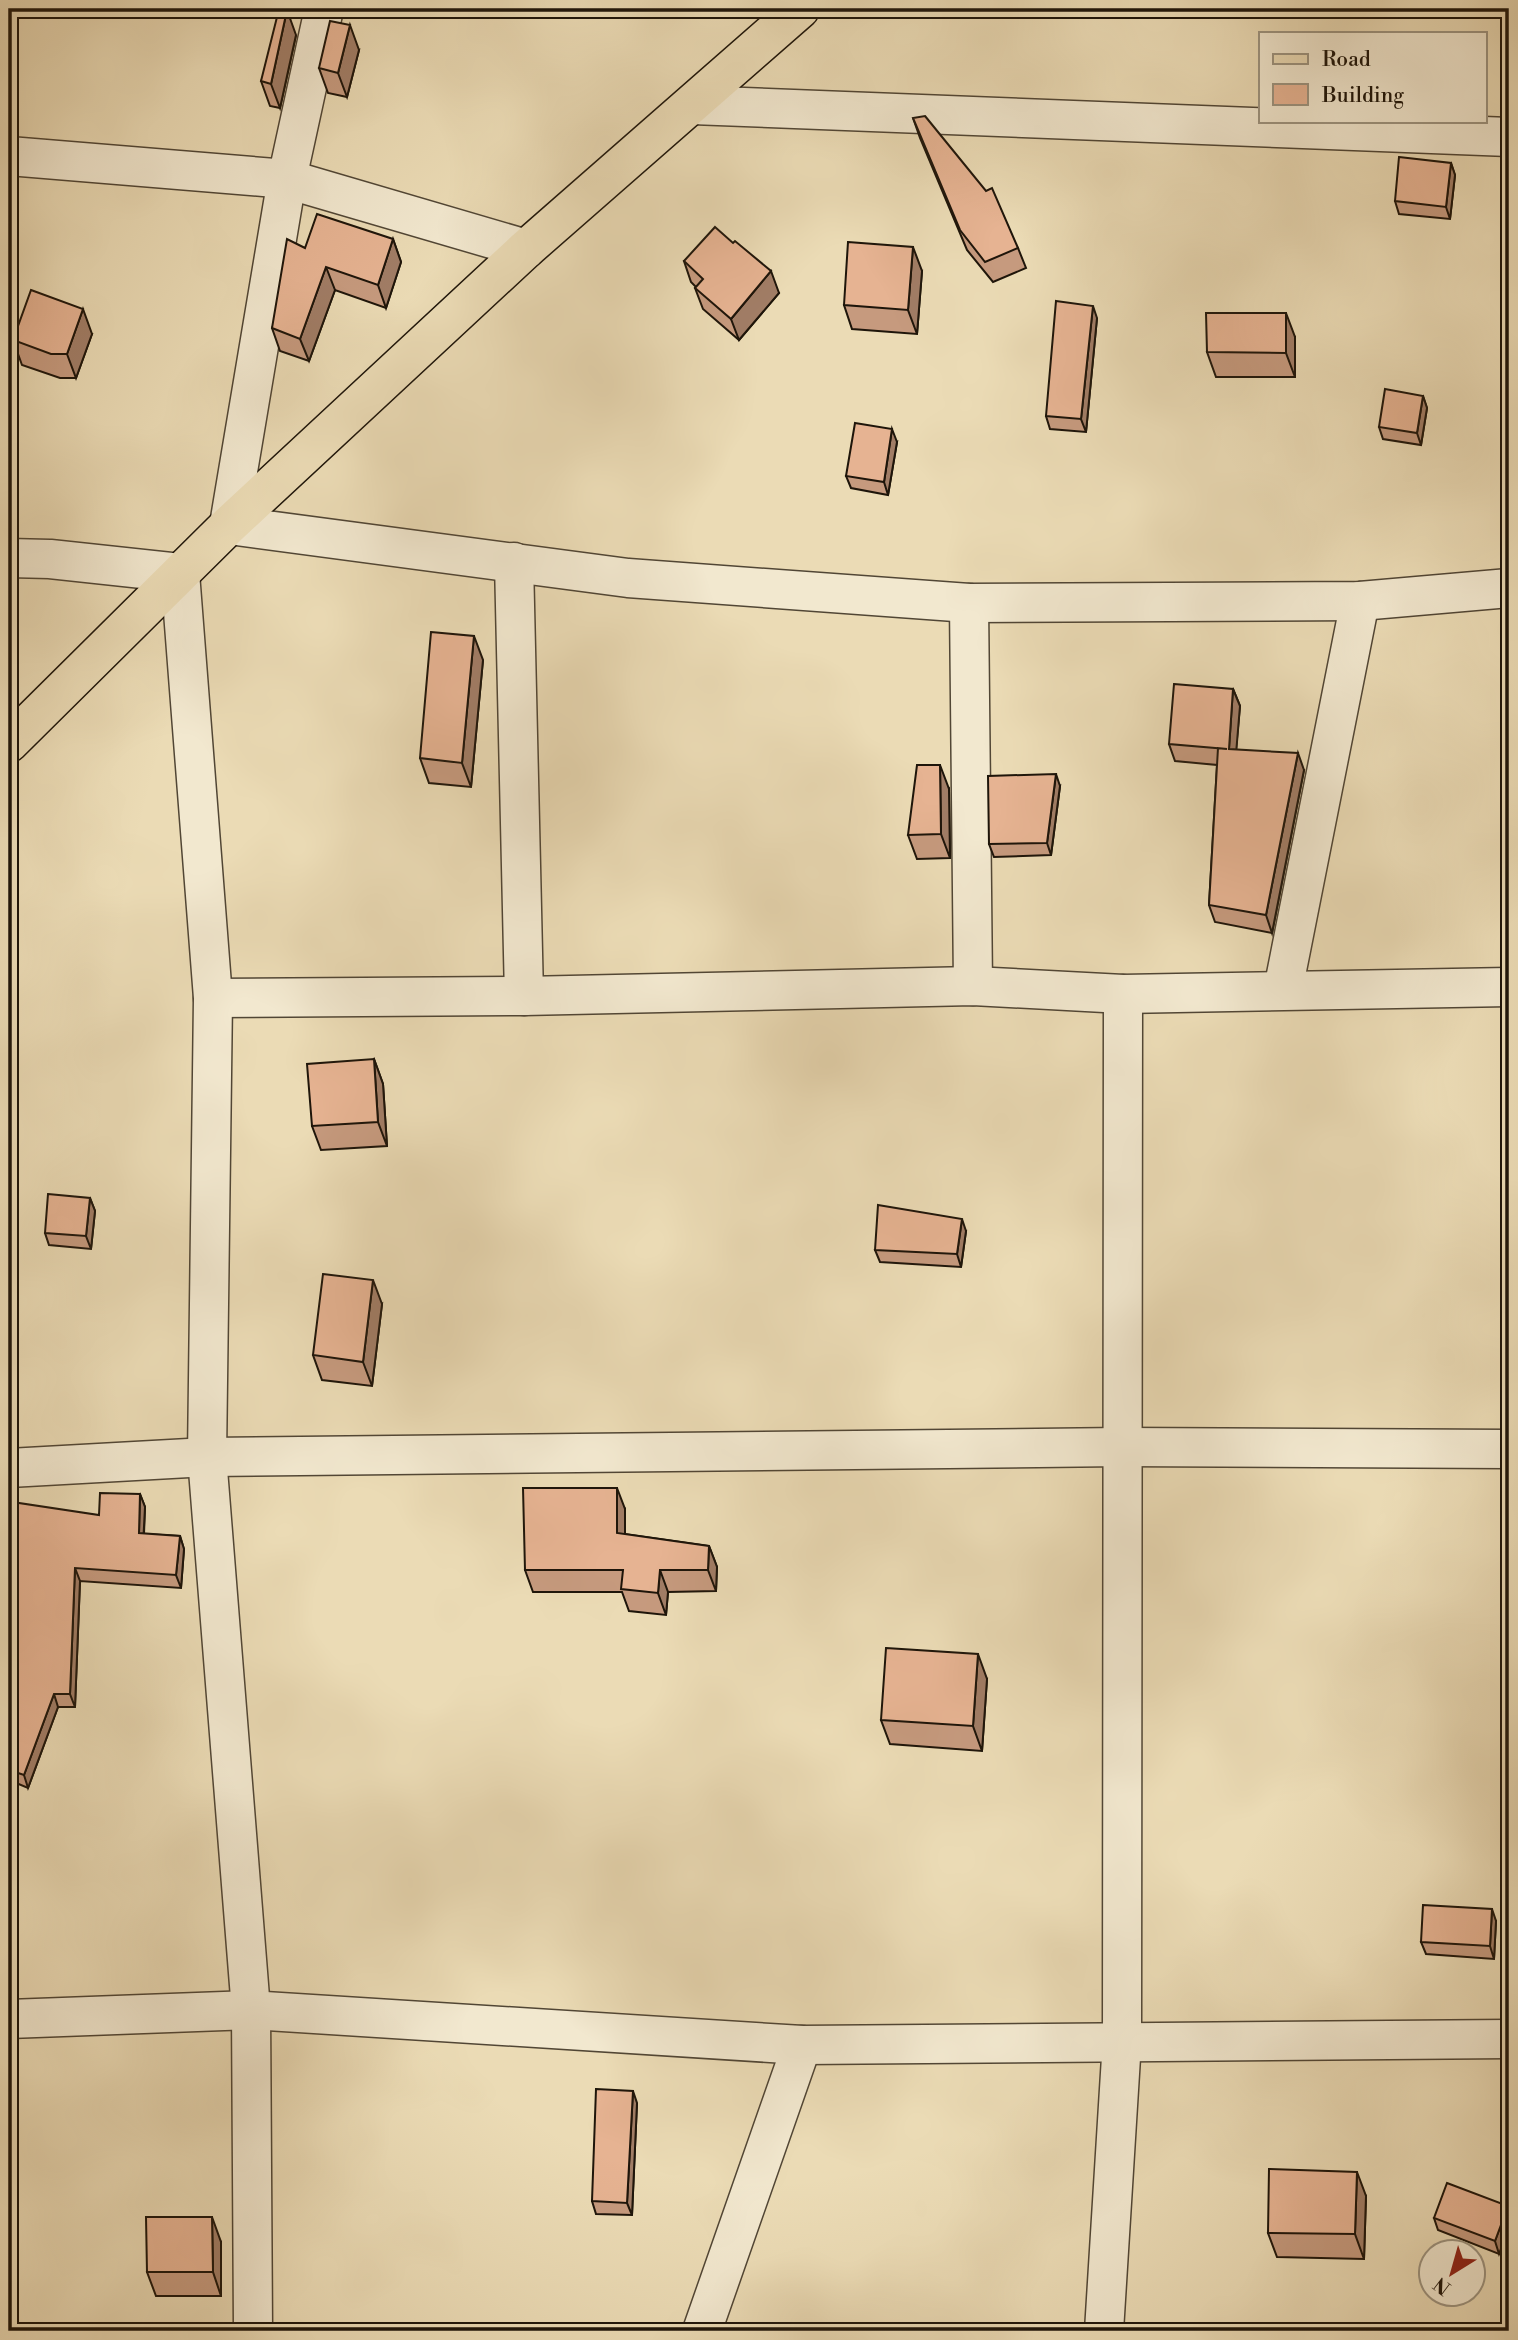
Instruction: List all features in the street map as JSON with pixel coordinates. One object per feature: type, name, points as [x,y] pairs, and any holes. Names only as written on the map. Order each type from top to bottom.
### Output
[{"type":"main road","points":[[9,743],[229,525],[526,250],[800,9]]},
{"type":"street","points":[[324,9],[286,179],[229,525],[628,578],[969,603],[1360,601],[1509,588]]},
{"type":"street","points":[[692,105],[1509,137]]},
{"type":"street","points":[[9,156],[286,179],[526,250]]},
{"type":"street","points":[[9,558],[50,559],[180,573],[214,998],[207,1457],[251,2010],[254,2331]]},
{"type":"street","points":[[514,562],[524,996]]},
{"type":"street","points":[[1283,990],[1360,601]]},
{"type":"street","points":[[969,603],[973,986]]},
{"type":"street","points":[[214,998],[524,996],[973,986],[1123,994],[1509,987]]},
{"type":"street","points":[[1104,2331],[1122,2041],[1123,994]]},
{"type":"street","points":[[9,1468],[207,1457],[1122,1447],[1509,1449]]},
{"type":"street","points":[[9,2019],[251,2010],[802,2045],[1509,2039]]},
{"type":"street","points":[[702,2331],[802,2045]]},
{"type":"building","points":[[279,9],[287,10],[271,84],[261,81]]},
{"type":"building","points":[[330,21],[350,25],[338,73],[319,68]]},
{"type":"building","points":[[925,116],[986,191],[992,188],[1018,248],[985,262],[960,230],[913,118]]},
{"type":"building","points":[[1399,157],[1451,163],[1446,207],[1395,201]]},
{"type":"building","points":[[317,214],[393,239],[378,285],[326,267],[300,339],[272,328],[287,239],[305,248]]},
{"type":"building","points":[[715,227],[771,271],[731,319],[695,288],[703,279],[684,261]]},
{"type":"building","points":[[848,242],[913,247],[908,310],[844,305]]},
{"type":"building","points":[[31,290],[83,309],[67,354],[51,354],[13,340]]},
{"type":"building","points":[[1056,301],[1093,306],[1081,419],[1046,416]]},
{"type":"building","points":[[1206,313],[1286,313],[1286,353],[1207,352]]},
{"type":"building","points":[[1385,389],[1423,396],[1417,433],[1379,427]]},
{"type":"building","points":[[855,423],[892,429],[884,482],[846,476]]},
{"type":"building","points":[[431,632],[474,636],[462,763],[420,758]]},
{"type":"building","points":[[1174,684],[1233,689],[1229,749],[1298,753],[1266,915],[1209,905],[1218,748],[1169,744]]},
{"type":"building","points":[[917,765],[940,765],[941,834],[908,835]]},
{"type":"building","points":[[1056,774],[1047,843],[989,844],[988,776]]},
{"type":"building","points":[[374,1059],[378,1122],[312,1126],[307,1064]]},
{"type":"building","points":[[48,1194],[90,1198],[86,1236],[45,1233]]},
{"type":"building","points":[[878,1205],[962,1219],[957,1254],[875,1250]]},
{"type":"building","points":[[323,1274],[373,1280],[363,1362],[313,1355]]},
{"type":"building","points":[[523,1488],[617,1488],[617,1533],[709,1546],[708,1570],[660,1570],[658,1593],[621,1589],[623,1570],[525,1570]]},
{"type":"building","points":[[100,1493],[140,1494],[139,1533],[180,1536],[176,1575],[75,1568],[70,1694],[54,1694],[24,1775],[9,1770],[9,1527],[12,1502],[99,1515]]},
{"type":"building","points":[[886,1648],[978,1654],[973,1726],[881,1720]]},
{"type":"building","points":[[1423,1905],[1492,1909],[1490,1946],[1421,1942]]},
{"type":"building","points":[[596,2089],[633,2091],[627,2203],[592,2201]]},
{"type":"building","points":[[1269,2169],[1357,2172],[1355,2234],[1268,2233]]},
{"type":"building","points":[[1447,2183],[1508,2206],[1495,2241],[1434,2218]]},
{"type":"building","points":[[146,2217],[212,2217],[213,2272],[147,2272]]}]
